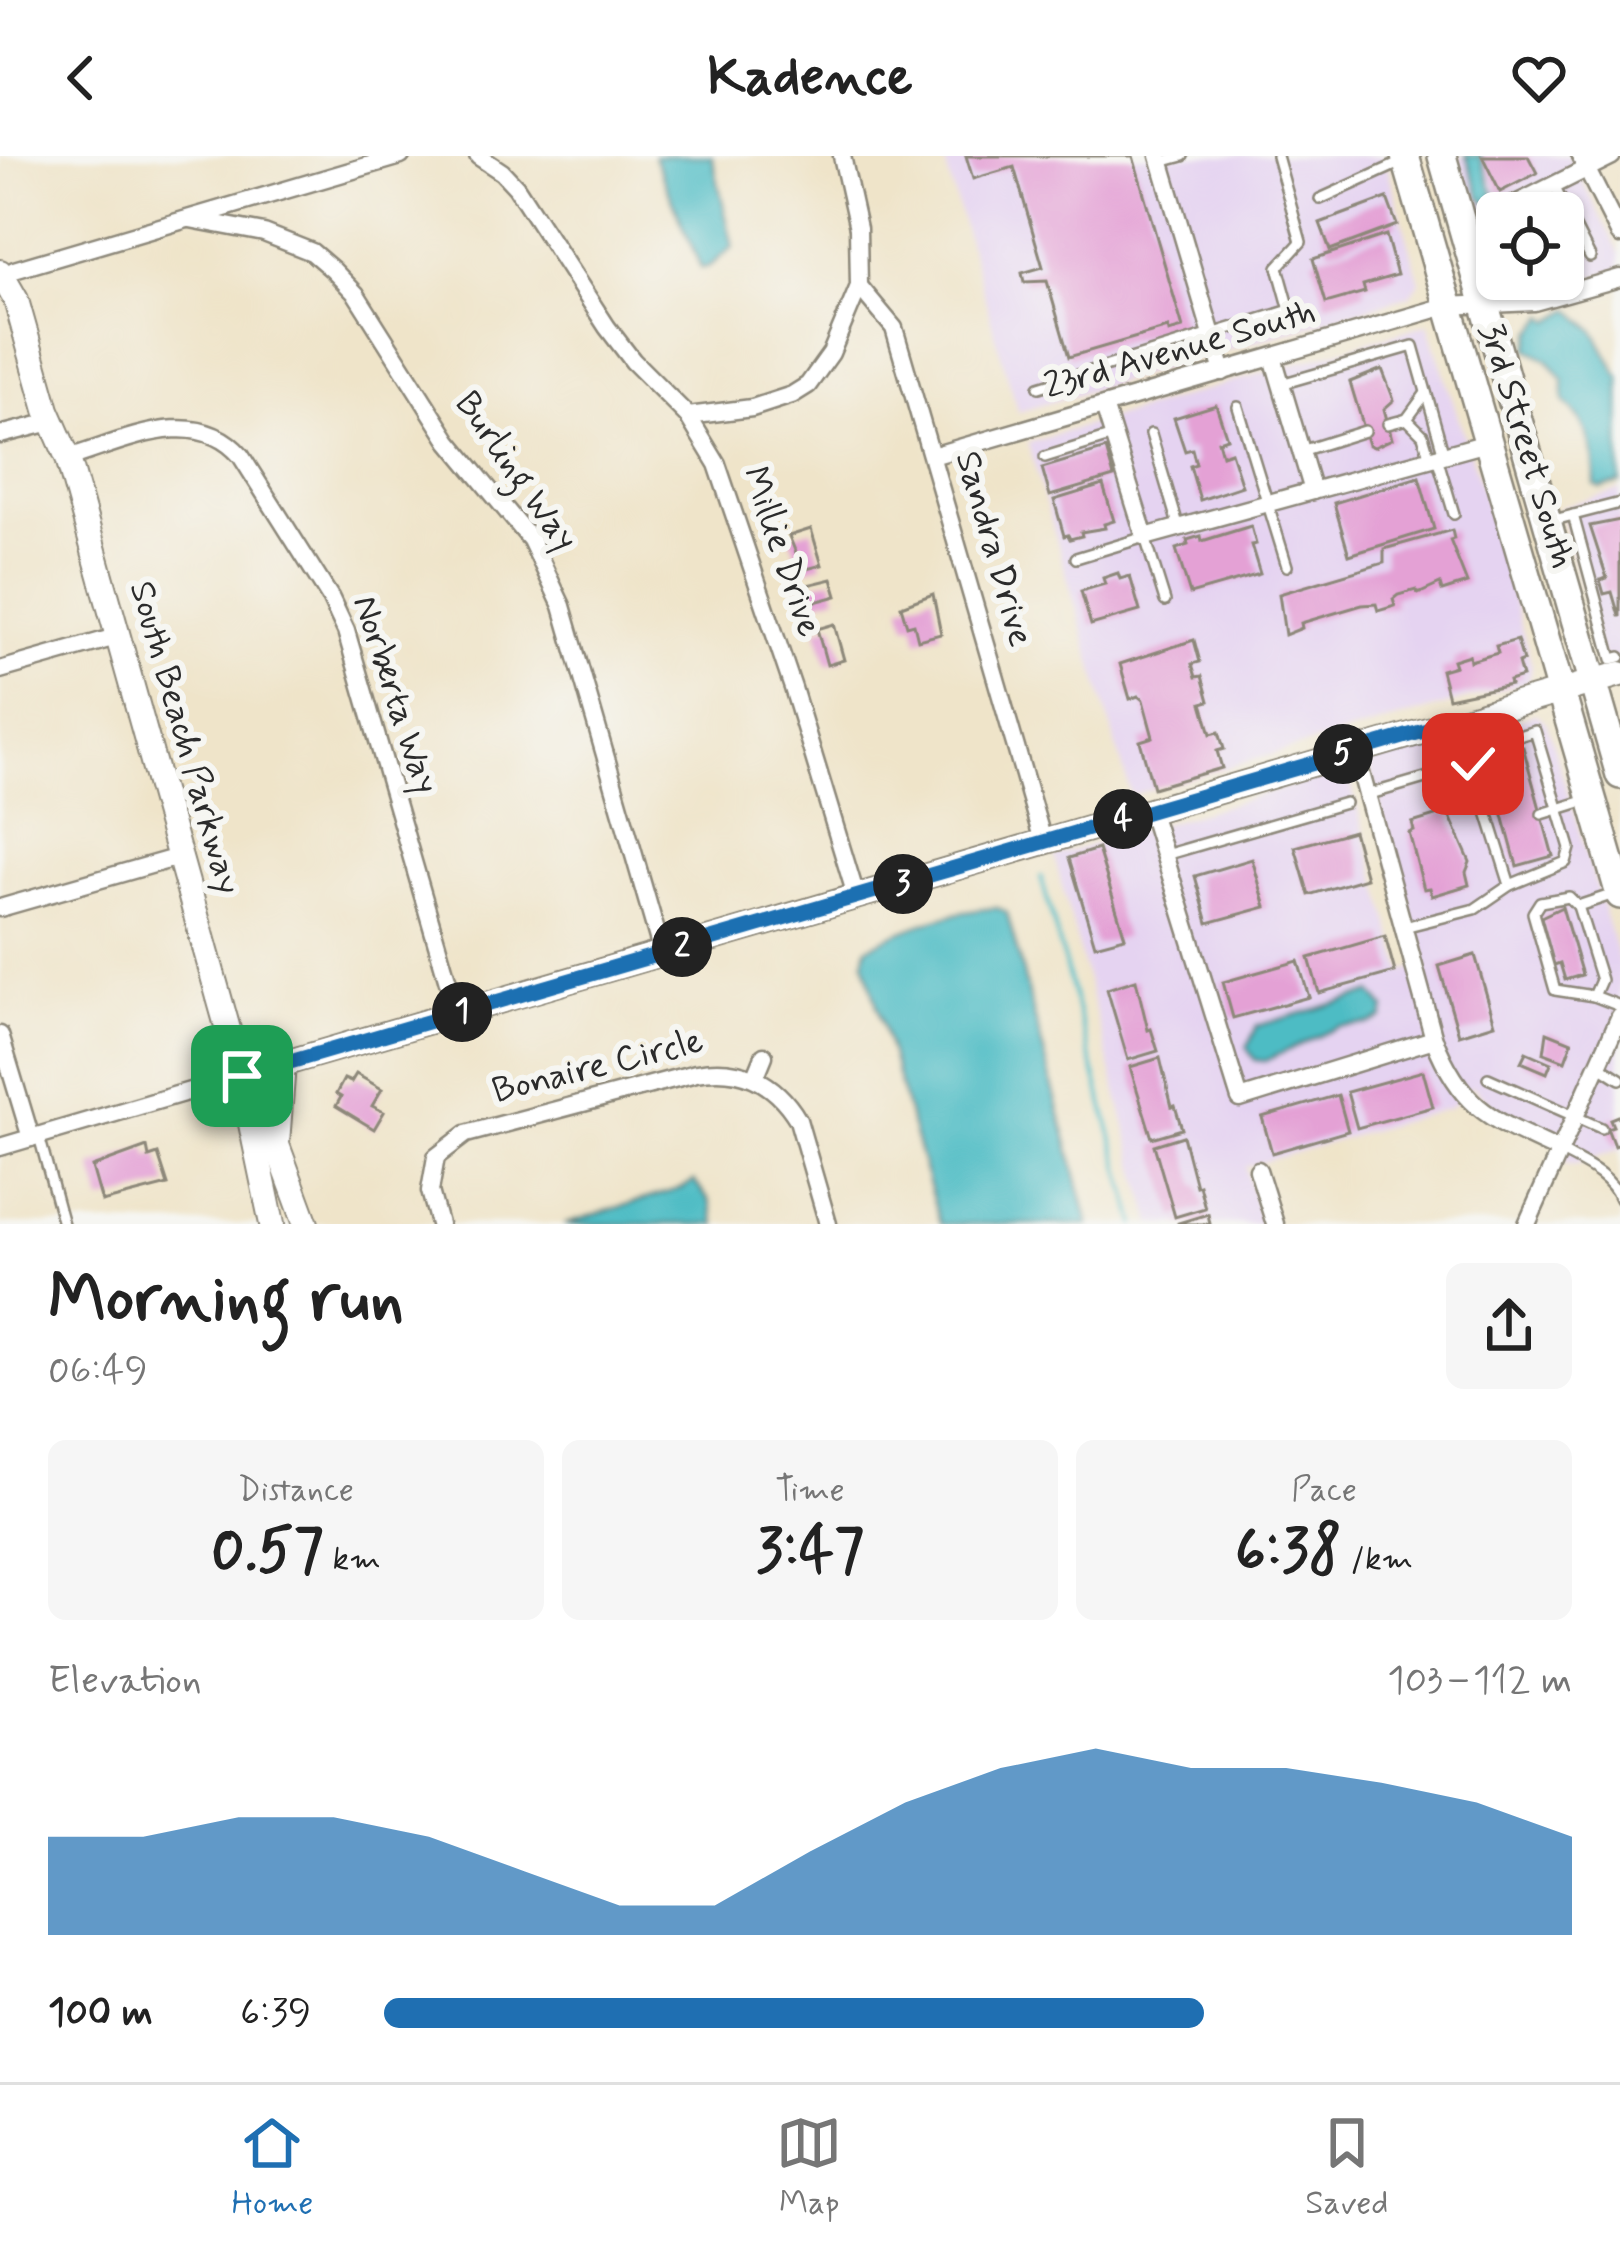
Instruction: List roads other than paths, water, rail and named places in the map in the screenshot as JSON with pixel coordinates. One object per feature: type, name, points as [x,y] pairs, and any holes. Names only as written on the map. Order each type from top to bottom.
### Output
[{"type":"main road","name":"3rd Street South","points":[[1442,156],[1485,304],[1560,519],[1606,679],[1620,775]]},
{"type":"main road","name":"3rd Street South","points":[[1406,158],[1620,894]]},
{"type":"street","points":[[5,264],[190,219],[401,156]]},
{"type":"street","name":"Millie Drive","points":[[478,156],[516,187],[607,327],[633,361],[688,416],[717,464],[733,501],[857,898]]},
{"type":"street","points":[[688,416],[752,408],[792,395],[808,385],[831,352],[860,286],[858,228],[842,156]]},
{"type":"street","points":[[1541,192],[1584,162],[1612,156]]},
{"type":"street","points":[[1160,159],[1222,372]]},
{"type":"street","points":[[1584,162],[1620,235]]},
{"type":"street","name":"Burling Way","points":[[190,219],[264,232],[312,252],[333,270],[356,295],[449,441],[531,540],[562,606],[662,952]]},
{"type":"street","points":[[1462,226],[1476,221]]},
{"type":"street","name":"South Beach Parkway","points":[[5,264],[26,296],[116,637],[182,856],[242,1076],[272,1224]]},
{"type":"street","name":"23rd Avenue South","points":[[932,456],[1447,306],[1534,302],[1620,278]]},
{"type":"street","name":"Sandra Drive","points":[[860,286],[894,328],[1043,841]]},
{"type":"street","points":[[1273,357],[1313,491]]},
{"type":"street","points":[[1104,406],[1145,537],[1487,443]]},
{"type":"street","points":[[0,435],[56,421]]},
{"type":"street","name":"Norberta Way","points":[[68,458],[179,428],[222,436],[241,456],[330,597],[346,631],[457,1013]]},
{"type":"street","points":[[0,670],[116,637]]},
{"type":"street","points":[[0,1147],[1606,679]]},
{"type":"street","points":[[1354,751],[1448,1073],[1489,1118],[1560,1151]]},
{"type":"street","points":[[1151,812],[1240,1099],[1435,1039]]},
{"type":"street","points":[[0,908],[182,856]]},
{"type":"street","points":[[1527,1224],[1620,1016]]},
{"type":"street","points":[[0,1035],[35,1137]]},
{"type":"street","points":[[755,1078],[764,1055]]},
{"type":"street","points":[[277,1145],[283,1064]]},
{"type":"street","name":"Bonaire Circle","points":[[439,1224],[430,1191],[436,1157],[466,1134],[696,1072],[726,1070],[755,1078],[780,1095],[798,1120],[828,1224]]},
{"type":"street","name":"South Beach Parkway","points":[[242,1076],[277,1145],[306,1224]]},
{"type":"street","points":[[1258,1170],[1275,1224]]},
{"type":"lane","points":[[1160,159],[1183,156]]},
{"type":"lane","points":[[1039,387],[1290,310],[1278,267],[1301,242],[1277,156]]},
{"type":"lane","points":[[1320,199],[1406,158]]},
{"type":"lane","points":[[1554,186],[1590,257]]},
{"type":"lane","points":[[1281,384],[1413,346],[1454,514]]},
{"type":"lane","points":[[1388,424],[1407,419],[1425,390]]},
{"type":"lane","points":[[1238,407],[1286,566]]},
{"type":"lane","points":[[1407,419],[1437,457]]},
{"type":"lane","points":[[1301,451],[1365,431]]},
{"type":"lane","points":[[1151,434],[1179,528]]},
{"type":"lane","points":[[1045,457],[1113,436]]},
{"type":"lane","points":[[1620,502],[1560,519],[1612,659],[1620,658]]},
{"type":"lane","points":[[1076,558],[1145,537],[1165,601]]},
{"type":"lane","points":[[1458,721],[1510,885]]},
{"type":"lane","points":[[1404,927],[1474,910],[1510,885],[1566,862],[1570,848],[1535,731],[1469,752]]},
{"type":"lane","points":[[1528,764],[1544,760]]},
{"type":"lane","points":[[1367,795],[1473,764]]},
{"type":"lane","points":[[1478,779],[1492,775]]},
{"type":"lane","points":[[1535,790],[1551,786]]},
{"type":"lane","points":[[1542,814],[1592,798]]},
{"type":"lane","points":[[1486,804],[1499,800]]},
{"type":"lane","points":[[1165,855],[1345,803]]},
{"type":"lane","points":[[1493,828],[1505,824]]},
{"type":"lane","points":[[1547,835],[1564,830]]},
{"type":"lane","points":[[1499,850],[1512,846]]},
{"type":"lane","points":[[1578,906],[1620,894]]},
{"type":"lane","points":[[1594,996],[1601,980],[1578,906],[1569,897],[1540,902],[1533,913],[1555,990],[1620,1006]]},
{"type":"lane","points":[[1598,1065],[1620,1079]]},
{"type":"lane","points":[[1488,1078],[1601,1129]]},
{"type":"lane","points":[[35,1137],[63,1224]]},
{"type":"lane","points":[[1560,1151],[1600,1174],[1620,1199]]},
{"type":"water","points":[[654,156],[712,156],[733,247],[709,267],[701,268]]},
{"type":"water","points":[[1466,156],[1480,156],[1493,192],[1479,192]]},
{"type":"water","points":[[1571,309],[1594,330],[1620,378],[1620,483],[1600,488],[1595,485],[1585,429],[1564,401],[1564,381],[1547,359],[1528,349],[1533,332],[1546,316],[1552,321]]},
{"type":"water","points":[[998,908],[1007,913],[1089,1224],[940,1224],[864,961],[867,947],[899,932],[947,916]]},
{"type":"water","points":[[1372,993],[1385,1008],[1383,1018],[1370,1024],[1340,1026],[1265,1061],[1255,1060],[1247,1048],[1257,1026]]},
{"type":"water","points":[[694,1181],[710,1202],[716,1224],[564,1224],[682,1188]]},
{"type":"waterway","points":[[1041,877],[1136,1224]]}]
